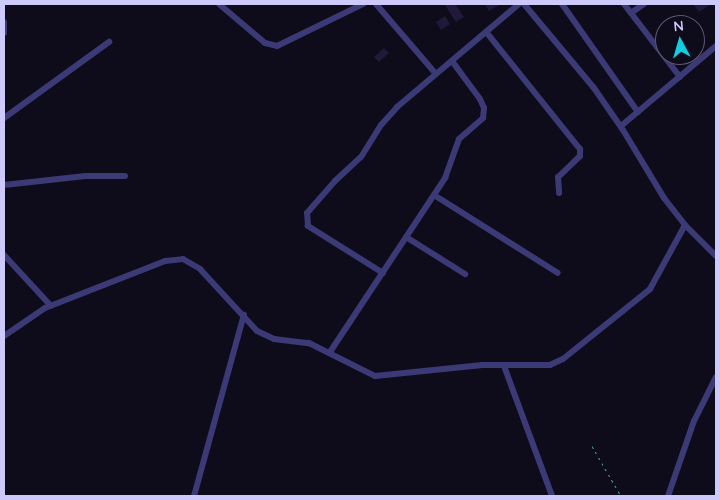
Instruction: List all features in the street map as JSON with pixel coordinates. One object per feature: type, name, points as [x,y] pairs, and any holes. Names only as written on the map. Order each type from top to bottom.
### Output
[{"type":"street","points":[[219,4],[258,39],[276,46],[364,4]]},
{"type":"street","points":[[376,4],[436,74]]},
{"type":"street","points":[[383,273],[308,226],[307,213],[335,181],[362,157],[386,119],[519,4]]},
{"type":"street","points":[[524,4],[621,126],[664,198],[685,226],[716,256]]},
{"type":"street","points":[[562,4],[638,112]]},
{"type":"street","points":[[624,4],[680,77]]},
{"type":"street","points":[[631,13],[644,4]]},
{"type":"street","points":[[4,22],[4,33]]},
{"type":"street","points":[[487,33],[580,149],[580,156],[558,177],[559,193]]},
{"type":"street","points":[[4,118],[108,42]]},
{"type":"street","points":[[621,126],[716,46]]},
{"type":"street","points":[[330,352],[446,178],[459,139],[484,113],[480,99],[452,61]]},
{"type":"street","points":[[4,185],[86,176],[125,176]]},
{"type":"street","points":[[434,194],[558,272]]},
{"type":"street","points":[[4,336],[31,316],[51,306],[165,260],[183,259],[200,269],[264,336],[309,343],[370,374],[385,377],[444,369],[556,363],[605,326],[657,280],[685,226]]},
{"type":"street","points":[[406,237],[466,274]]},
{"type":"street","points":[[4,255],[51,306]]},
{"type":"street","points":[[194,496],[244,316]]},
{"type":"street","points":[[504,366],[552,496]]},
{"type":"street","points":[[668,496],[694,421],[716,377]]},
{"type":"path","points":[[592,446],[621,496]]},
{"type":"building","points":[[455,4],[464,17],[456,22],[445,5]]},
{"type":"building","points":[[488,4],[500,4],[489,11],[486,6]]},
{"type":"building","points":[[693,4],[711,4],[699,12]]},
{"type":"building","points":[[445,16],[450,24],[441,30],[436,22]]},
{"type":"building","points":[[384,48],[389,53],[379,62],[374,57]]}]
